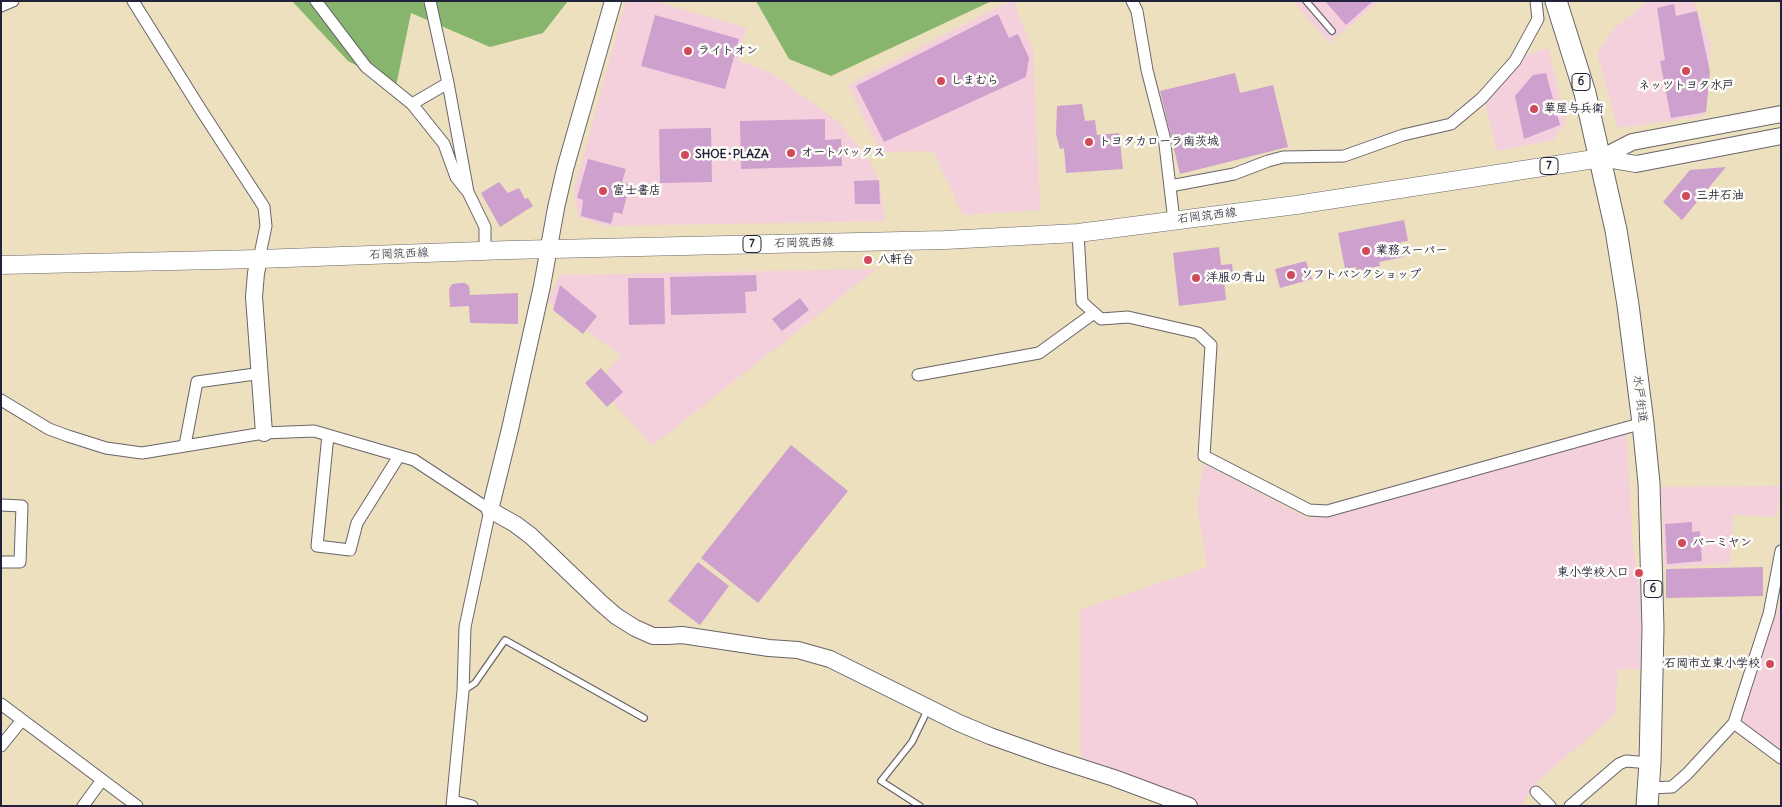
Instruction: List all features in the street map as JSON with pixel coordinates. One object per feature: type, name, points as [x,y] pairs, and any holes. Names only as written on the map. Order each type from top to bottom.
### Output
[{"type":"highway","name":"水戸街道","points":[[1556,1],[1585,93],[1601,158],[1628,305],[1644,423],[1653,592],[1653,680],[1648,797]]},
{"type":"main road","name":"石岡筑西線","points":[[1,265],[259,259],[484,250],[945,240],[1078,233],[1296,205],[1601,158]]},
{"type":"street","points":[[1,6],[13,1]]},
{"type":"street","points":[[133,1],[264,207],[266,226],[256,273],[254,297],[264,433]]},
{"type":"street","points":[[316,1],[366,67],[412,104],[444,144],[456,178],[468,192],[485,227],[484,250]]},
{"type":"street","points":[[430,1],[448,83],[468,192]]},
{"type":"street","points":[[472,806],[453,803],[463,691],[466,627],[565,169],[613,1]]},
{"type":"street","points":[[1132,1],[1137,11],[1147,70],[1164,136],[1174,221]]},
{"type":"street","points":[[1170,186],[1234,174],[1283,157],[1344,156],[1403,135],[1451,124],[1482,98],[1515,60],[1538,19],[1536,1]]},
{"type":"street","points":[[412,104],[448,83]]},
{"type":"street","points":[[1601,158],[1632,142],[1781,114]]},
{"type":"street","points":[[1601,158],[1636,164],[1781,136]]},
{"type":"street","points":[[1078,233],[1082,302],[1101,319],[1128,317],[1198,333],[1211,345],[1204,456],[1309,510],[1327,511],[1644,423]]},
{"type":"street","points":[[918,375],[1039,353],[1094,313]]},
{"type":"street","points":[[185,445],[197,382],[255,374]]},
{"type":"street","points":[[1,400],[50,428],[106,448],[142,453],[264,433],[314,431],[414,460],[531,536],[601,603],[616,616],[635,628],[653,636],[682,635],[817,654],[959,723],[990,736],[1114,778],[1189,806]]},
{"type":"street","points":[[328,435],[316,546],[350,550],[357,523],[400,456]]},
{"type":"street","points":[[1,505],[22,506],[20,562],[1,562]]},
{"type":"street","points":[[1648,797],[1672,787],[1712,748],[1734,722],[1769,614],[1781,551]]},
{"type":"street","points":[[1,704],[137,806]]},
{"type":"street","points":[[1,746],[22,720]]},
{"type":"street","points":[[1734,722],[1781,758]]},
{"type":"street","points":[[1570,806],[1619,764],[1626,761],[1650,762]]},
{"type":"street","points":[[83,806],[102,780]]},
{"type":"street","points":[[1536,792],[1550,806]]},
{"type":"lane","points":[[1306,1],[1332,31]]},
{"type":"lane","points":[[463,691],[475,683],[504,640],[644,718]]},
{"type":"lane","points":[[920,806],[881,781],[912,742],[929,707]]},
{"type":"shaded area","points":[[626,1],[653,1],[747,28],[738,60],[771,73],[840,123],[869,160],[880,183],[885,221],[607,226],[578,217],[574,190]]},
{"type":"shaded area","points":[[1009,1],[1013,1],[1033,49],[1040,210],[963,215],[933,151],[880,152],[848,85]]},
{"type":"shaded area","points":[[1293,1],[1380,1],[1329,43]]},
{"type":"shaded area","points":[[1647,1],[1693,1],[1711,45],[1704,116],[1618,128],[1597,53],[1616,27]]},
{"type":"shaded area","points":[[1548,48],[1566,122],[1553,140],[1497,151],[1484,99],[1525,55]]},
{"type":"shaded area","points":[[876,269],[652,446],[597,384],[621,356],[548,301],[560,275]]},
{"type":"shaded area","points":[[1625,434],[1627,436],[1633,548],[1641,589],[1640,669],[1618,669],[1615,715],[1535,783],[1521,806],[1201,806],[1081,757],[1080,610],[1207,567],[1197,504],[1204,464],[1307,518],[1332,516]]},
{"type":"shaded area","points":[[1780,486],[1777,517],[1733,515],[1730,564],[1665,567],[1661,487]]},
{"type":"shaded area","name":"石岡市立東小学校","points":[[1781,605],[1781,755],[1737,723]]},
{"type":"green space","points":[[292,1],[568,1],[543,33],[490,47],[411,13],[396,86],[348,61]]},
{"type":"green space","points":[[756,1],[992,1],[831,76],[789,59]]},
{"type":"building","points":[[1325,1],[1373,1],[1346,25]]},
{"type":"building","points":[[1674,4],[1676,16],[1697,11],[1710,72],[1706,112],[1671,118],[1660,61],[1665,60],[1657,8]]},
{"type":"building","name":"しまむら","points":[[998,14],[1009,38],[1018,34],[1029,58],[1026,77],[884,142],[856,86]]},
{"type":"building","points":[[655,15],[739,39],[725,89],[641,66]]},
{"type":"building","points":[[1235,73],[1240,93],[1273,85],[1288,147],[1180,174],[1160,91]]},
{"type":"building","points":[[1546,73],[1560,125],[1524,139],[1515,96],[1533,75]]},
{"type":"building","name":"トヨタカローラ南茨城","points":[[1082,104],[1085,121],[1095,120],[1097,135],[1119,133],[1123,169],[1066,173],[1064,148],[1060,149],[1056,134],[1057,106]]},
{"type":"building","name":"オートバックス","points":[[825,119],[825,140],[841,139],[842,166],[741,169],[740,121]]},
{"type":"building","name":"SHOE･PLAZA","points":[[711,128],[712,182],[660,183],[659,129]]},
{"type":"building","name":"富士書店","points":[[588,159],[626,169],[622,182],[630,185],[622,214],[614,212],[611,224],[581,216],[583,200],[577,198]]},
{"type":"building","points":[[1726,167],[1682,220],[1663,202],[1690,170]]},
{"type":"building","points":[[879,180],[880,204],[855,204],[854,181]]},
{"type":"building","points":[[499,182],[508,193],[519,188],[525,199],[528,198],[533,206],[500,227],[481,193]]},
{"type":"building","points":[[1404,220],[1408,241],[1401,242],[1404,257],[1379,262],[1380,266],[1357,271],[1356,267],[1345,269],[1338,233]]},
{"type":"building","points":[[1219,247],[1221,265],[1232,264],[1234,279],[1224,280],[1226,300],[1179,306],[1173,253]]},
{"type":"building","points":[[1306,261],[1312,279],[1280,288],[1275,269]]},
{"type":"building","points":[[756,275],[757,291],[745,292],[746,313],[671,315],[670,277]]},
{"type":"building","points":[[628,278],[664,278],[665,324],[629,325]]},
{"type":"building","points":[[465,283],[469,286],[470,295],[518,293],[518,324],[470,323],[469,306],[450,307],[449,289],[452,284]]},
{"type":"building","points":[[560,285],[597,316],[583,334],[553,310]]},
{"type":"building","points":[[800,298],[809,310],[782,331],[772,319]]},
{"type":"building","points":[[601,368],[623,392],[607,407],[585,383]]},
{"type":"building","points":[[791,445],[848,491],[758,603],[701,558]]},
{"type":"building","points":[[1692,522],[1692,532],[1700,531],[1702,561],[1667,564],[1665,524]]},
{"type":"building","points":[[698,562],[729,586],[700,625],[668,601]]},
{"type":"building","points":[[1763,567],[1763,596],[1666,598],[1666,569]]},
{"type":"place","name":"ライトオン","points":[[688,51]]},
{"type":"place","name":"ネッツトヨタ水戸","points":[[1686,71]]},
{"type":"place","name":"しまむら","points":[[941,81]]},
{"type":"place","name":"華屋与兵衛","points":[[1534,109]]},
{"type":"place","name":"トヨタカローラ南茨城","points":[[1089,142]]},
{"type":"place","name":"オートバックス","points":[[791,153]]},
{"type":"place","name":"SHOE･PLAZA","points":[[685,155]]},
{"type":"place","name":"富士書店","points":[[603,191]]},
{"type":"place","name":"三井石油","points":[[1686,196]]},
{"type":"place","name":"業務スーパー","points":[[1366,251]]},
{"type":"place","name":"八軒台","points":[[868,260]]},
{"type":"place","name":"ソフトバンクショップ","points":[[1291,275]]},
{"type":"place","name":"洋服の青山","points":[[1196,278]]},
{"type":"place","name":"バーミヤン","points":[[1682,543]]},
{"type":"place","name":"東小学校入口","points":[[1639,573]]},
{"type":"place","name":"石岡市立東小学校","points":[[1770,664]]}]
